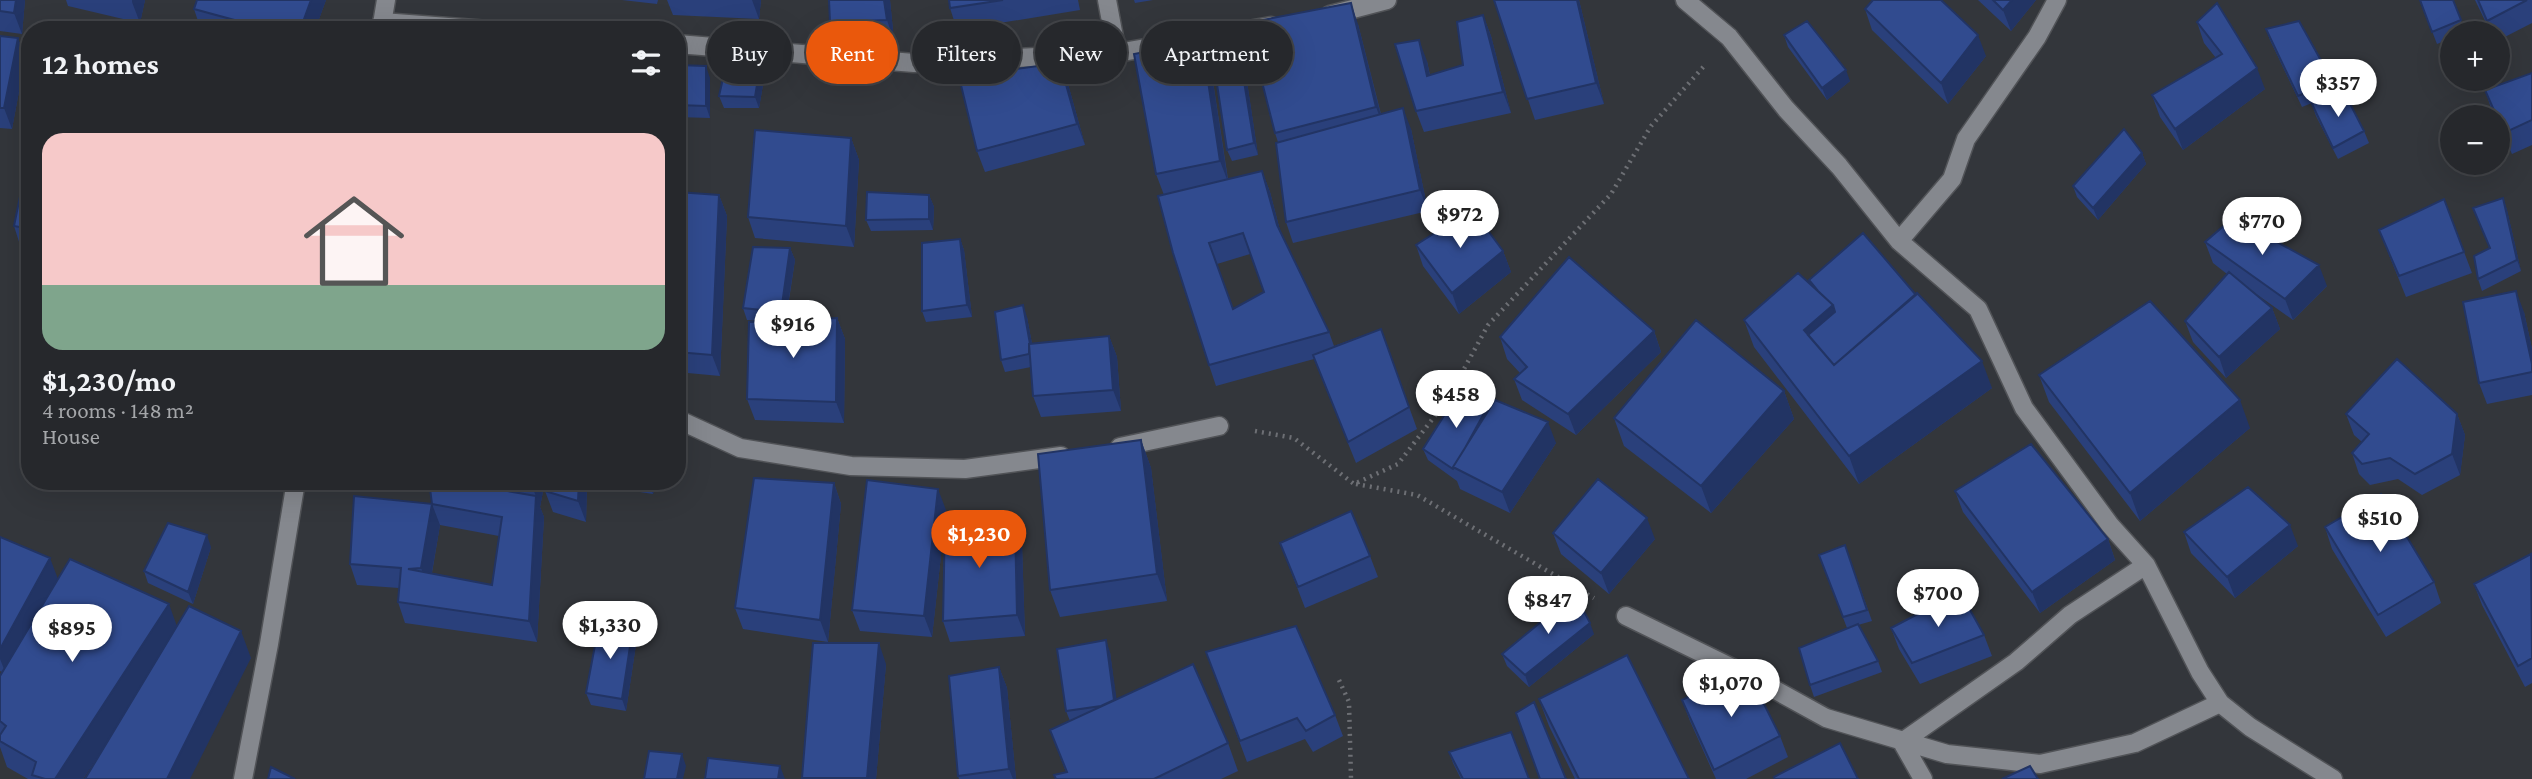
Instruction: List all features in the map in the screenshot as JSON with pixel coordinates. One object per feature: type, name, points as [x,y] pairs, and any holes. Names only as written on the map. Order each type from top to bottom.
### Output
[{"type":"street","points":[[382,21],[386,0]]},
{"type":"street","points":[[1107,0],[1111,21]]},
{"type":"street","points":[[1127,50],[1302,21],[1387,0]]},
{"type":"street","points":[[1685,0],[1729,37],[1786,109],[1839,166],[1899,242],[1978,309],[2024,408],[2110,526],[2146,565],[2200,672],[2220,703],[2250,727],[2333,779]]},
{"type":"street","points":[[1899,242],[1952,179],[1966,139],[2036,37],[2057,0]]},
{"type":"street","points":[[686,45],[914,63],[1035,56]]},
{"type":"street","points":[[686,423],[740,448],[851,466],[965,469],[1072,454]]},
{"type":"street","points":[[1099,450],[1219,426]]},
{"type":"street","points":[[243,779],[295,490]]},
{"type":"street","points":[[1902,742],[2016,662],[2070,615],[2146,565]]},
{"type":"street","points":[[1626,616],[1761,682],[1826,718],[1947,754],[2040,764],[2135,743],[2220,703]]},
{"type":"street","points":[[1902,742],[1923,779]]},
{"type":"path","points":[[1354,484],[1398,464],[1447,400],[1488,325],[1611,194],[1651,127],[1729,37]]},
{"type":"path","points":[[1219,426],[1294,438],[1354,484],[1417,495],[1626,616]]},
{"type":"path","points":[[1339,680],[1349,702],[1351,779]]},
{"type":"building","points":[[0,0],[16,0],[14,13],[0,11]]},
{"type":"building","points":[[197,0],[311,0],[303,21],[238,21],[194,9]]},
{"type":"building","points":[[829,0],[884,0],[887,20],[830,21]]},
{"type":"building","points":[[949,0],[1003,0],[950,8]]},
{"type":"building","points":[[1494,0],[1577,0],[1596,83],[1527,99]]},
{"type":"building","points":[[1873,0],[1941,0],[1978,35],[1941,83],[1865,9]]},
{"type":"building","points":[[1993,0],[2012,0],[2003,10]]},
{"type":"building","points":[[2420,0],[2453,0],[2461,20],[2440,21],[2440,29],[2432,32]]},
{"type":"building","points":[[2478,0],[2527,0],[2487,21]]},
{"type":"building","points":[[1351,3],[1376,107],[1275,133],[1263,84],[1293,84],[1293,21],[1257,21]]},
{"type":"building","points":[[2217,3],[2257,68],[2175,129],[2152,95],[2222,54],[2197,22]]},
{"type":"building","points":[[1483,15],[1503,92],[1416,111],[1395,44],[1419,40],[1427,76],[1463,65],[1457,22]]},
{"type":"building","points":[[1807,21],[1846,70],[1822,88],[1784,35]]},
{"type":"building","points":[[2299,21],[2333,82],[2298,96],[2266,29]]},
{"type":"building","points":[[0,36],[18,38],[4,108],[0,108]]},
{"type":"building","points":[[1141,53],[1141,84],[1208,84],[1220,161],[1156,174],[1134,54]]},
{"type":"building","points":[[686,65],[706,66],[706,106],[686,105]]},
{"type":"building","points":[[1035,66],[1035,84],[1066,84],[1077,124],[977,151],[961,84],[1021,84],[1021,68]]},
{"type":"building","points":[[2532,73],[2532,120],[2510,130],[2510,105],[2492,105],[2485,91],[2510,91],[2510,81]]},
{"type":"building","points":[[722,84],[757,84],[755,97],[719,96]]},
{"type":"building","points":[[1217,84],[1244,84],[1254,143],[1227,150]]},
{"type":"building","points":[[2344,92],[2364,131],[2333,148],[2312,104]]},
{"type":"building","points":[[1403,108],[1420,190],[1286,222],[1276,143]]},
{"type":"building","points":[[2124,129],[2142,153],[2093,208],[2073,186]]},
{"type":"building","points":[[755,130],[851,138],[846,226],[748,217]]},
{"type":"building","points":[[1262,171],[1277,225],[1329,332],[1209,365],[1173,253],[1158,196]],"holes":[[[1243,233],[1264,292],[1233,309],[1209,243]]]},
{"type":"building","points":[[21,192],[21,227],[14,226]]},
{"type":"building","points":[[867,192],[929,195],[929,219],[866,220]]},
{"type":"building","points":[[686,193],[719,195],[712,355],[686,353]]},
{"type":"building","points":[[2503,198],[2517,260],[2478,279],[2474,256],[2490,248],[2473,208]]},
{"type":"building","points":[[2444,199],[2464,252],[2399,276],[2379,230]]},
{"type":"building","points":[[1472,209],[1503,251],[1452,293],[1416,245]]},
{"type":"building","points":[[2233,218],[2319,265],[2285,299],[2205,242]]},
{"type":"building","points":[[1863,233],[1916,295],[1834,365],[1808,335],[1835,312],[1833,305],[1809,280]]},
{"type":"building","points":[[960,239],[967,305],[922,311],[922,243]]},
{"type":"building","points":[[753,247],[790,248],[781,312],[743,308]]},
{"type":"building","points":[[1569,257],[1654,331],[1568,414],[1514,379],[1527,367],[1500,337]]},
{"type":"building","points":[[2229,272],[2272,308],[2219,357],[2185,321]]},
{"type":"building","points":[[1798,273],[1833,305],[1804,330],[1834,365],[1917,293],[1982,361],[1849,456],[1744,320]]},
{"type":"building","points":[[2516,291],[2532,372],[2479,383],[2463,302]]},
{"type":"building","points":[[2150,301],[2240,400],[2130,493],[2039,375]]},
{"type":"building","points":[[1023,305],[1030,344],[1029,354],[1001,360],[995,312]]},
{"type":"building","points":[[837,318],[836,402],[747,399],[749,322]]},
{"type":"building","points":[[1696,320],[1784,391],[1701,486],[1614,418]]},
{"type":"building","points":[[1381,329],[1409,407],[1348,442],[1313,355]]},
{"type":"building","points":[[1109,336],[1113,390],[1033,396],[1029,344]]},
{"type":"building","points":[[2397,359],[2457,414],[2452,454],[2415,474],[2390,458],[2362,464],[2352,453],[2369,434],[2346,414]]},
{"type":"building","points":[[1459,392],[1488,406],[1453,469],[1423,449]]},
{"type":"building","points":[[1495,400],[1548,422],[1502,492],[1453,467]]},
{"type":"building","points":[[1141,440],[1157,574],[1050,590],[1038,454]]},
{"type":"building","points":[[2031,444],[2108,539],[2032,592],[1955,491]]},
{"type":"building","points":[[754,478],[834,483],[820,620],[735,608]]},
{"type":"building","points":[[1598,479],[1647,518],[1601,573],[1553,533]]},
{"type":"building","points":[[867,480],[938,489],[924,616],[852,610]]},
{"type":"building","points":[[2248,487],[2290,525],[2227,577],[2184,532]]},
{"type":"building","points":[[430,490],[502,490],[536,496],[529,621],[398,602],[401,568],[350,564],[354,496],[432,504]],"holes":[[[432,504],[502,517],[492,585],[408,569],[421,568]]]},
{"type":"building","points":[[579,490],[578,501],[545,491]]},
{"type":"building","points":[[2381,494],[2434,582],[2378,615],[2325,527]]},
{"type":"building","points":[[1351,511],[1370,556],[1298,587],[1280,543]]},
{"type":"building","points":[[945,520],[1015,524],[1017,615],[943,621]]},
{"type":"building","points":[[168,523],[207,535],[188,592],[144,571]]},
{"type":"building","points":[[0,537],[50,558],[0,649]]},
{"type":"building","points":[[1845,545],[1867,610],[1843,617],[1819,555]]},
{"type":"building","points":[[2531,554],[2532,658],[2518,666],[2474,584]]},
{"type":"building","points":[[70,559],[169,604],[55,779],[45,779],[32,775],[36,762],[0,741],[0,735],[6,726],[0,721],[0,676]]},
{"type":"building","points":[[1960,592],[1984,635],[1912,663],[1891,628]]},
{"type":"building","points":[[1575,594],[1590,623],[1525,675],[1502,654]]},
{"type":"building","points":[[189,606],[241,631],[167,779],[85,779]]},
{"type":"building","points":[[599,624],[633,627],[622,699],[586,693]]},
{"type":"building","points":[[1858,624],[1878,661],[1810,685],[1799,648]]},
{"type":"building","points":[[1296,626],[1335,715],[1306,731],[1297,718],[1240,741],[1206,652]]},
{"type":"building","points":[[1106,640],[1114,700],[1101,706],[1066,711],[1057,649]]},
{"type":"building","points":[[813,643],[879,643],[867,778],[802,778]]},
{"type":"building","points":[[1627,655],[1689,779],[1579,779],[1539,699]]},
{"type":"building","points":[[1193,664],[1228,743],[1154,779],[1056,779],[1054,775],[1067,772],[1050,730]]},
{"type":"building","points":[[999,667],[1009,769],[958,776],[949,676]]},
{"type":"building","points":[[1746,668],[1780,736],[1714,770],[1682,700]]},
{"type":"building","points":[[1534,702],[1566,779],[1540,779],[1516,713]]},
{"type":"building","points":[[1511,732],[1529,779],[1463,779],[1449,752]]},
{"type":"building","points":[[1840,743],[1858,779],[1775,779],[1774,777]]},
{"type":"building","points":[[649,751],[682,754],[677,779],[644,779]]},
{"type":"building","points":[[708,758],[780,766],[778,779],[705,779]]},
{"type":"building","points":[[2030,766],[2038,779],[2002,779]]},
{"type":"building","points":[[271,767],[295,779],[268,779]]}]
